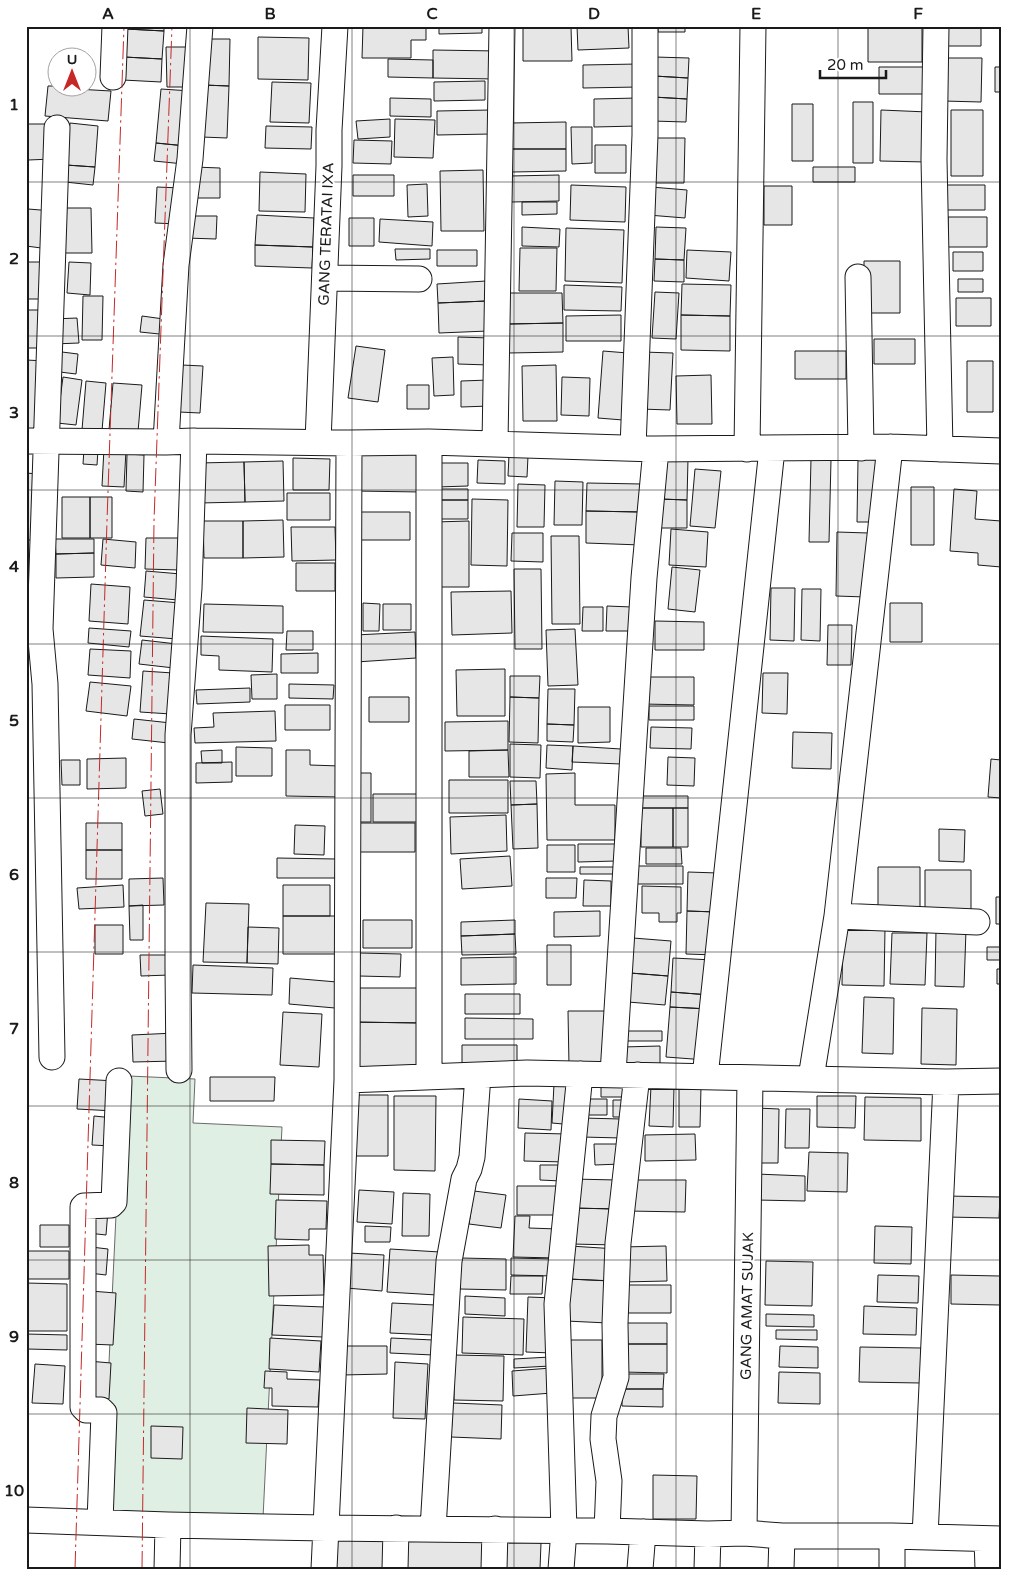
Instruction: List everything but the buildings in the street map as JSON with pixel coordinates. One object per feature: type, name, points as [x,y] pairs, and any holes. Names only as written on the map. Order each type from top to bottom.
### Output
[{"type":"street","points":[[113,77],[116,26]]},
{"type":"street","points":[[166,442],[176,264],[190,159],[200,26]]},
{"type":"street","name":"GANG TERATAI IXA","points":[[318,442],[329,130],[335,26]]},
{"type":"street","points":[[495,444],[502,26]]},
{"type":"street","points":[[612,1074],[644,578],[645,26]]},
{"type":"street","points":[[747,449],[753,26]]},
{"type":"street","points":[[936,26],[934,158],[940,449]]},
{"type":"street","points":[[52,1057],[45,684],[40,629],[37,441],[57,128]]},
{"type":"street","points":[[858,277],[861,448]]},
{"type":"street","points":[[325,278],[419,279]]},
{"type":"street","points":[[179,1070],[178,735],[189,588],[194,440]]},
{"type":"street","points":[[37,441],[166,442],[194,440],[349,444],[429,442],[644,449],[890,447],[1001,451]]},
{"type":"street","points":[[429,442],[429,1077]]},
{"type":"street","points":[[324,1569],[347,1080],[349,444]]},
{"type":"street","points":[[811,1078],[837,916],[890,447]]},
{"type":"street","points":[[705,1077],[772,449]]},
{"type":"street","points":[[837,916],[977,922]]},
{"type":"street","points":[[347,1080],[527,1073],[946,1082],[1001,1081]]},
{"type":"street","points":[[561,1569],[564,1530],[557,1304],[580,1074]]},
{"type":"street","points":[[433,1529],[449,1261],[464,1179],[472,1157],[478,1075]]},
{"type":"street","points":[[607,1531],[609,1481],[603,1439],[604,1416],[616,1377],[615,1324],[618,1243],[637,1075]]},
{"type":"street","name":"GANG AMAT SUJAK","points":[[744,1533],[750,1078]]},
{"type":"street","points":[[100,1522],[104,1413],[101,1410],[86,1410],[83,1407],[83,1207],[111,1205],[114,1202],[119,1081]]},
{"type":"street","points":[[925,1537],[946,1082]]},
{"type":"street","points":[[26,1520],[168,1525],[744,1533],[782,1536],[892,1536],[994,1539],[988,1569]]},
{"type":"street","points":[[167,1569],[168,1525]]},
{"type":"street","points":[[395,1569],[396,1528]]},
{"type":"street","points":[[494,1569],[495,1530]]},
{"type":"street","points":[[640,1569],[643,1532]]},
{"type":"street","points":[[707,1569],[708,1534]]},
{"type":"street","points":[[781,1569],[782,1536]]},
{"type":"street","points":[[892,1536],[892,1569]]},
{"type":"green space","points":[[129,1076],[195,1079],[193,1123],[282,1127],[263,1518],[102,1510],[122,1089]]},
{"type":"power","points":[[75,1569],[124,26]]},
{"type":"power","points":[[142,1569],[154,521],[172,26]]}]
